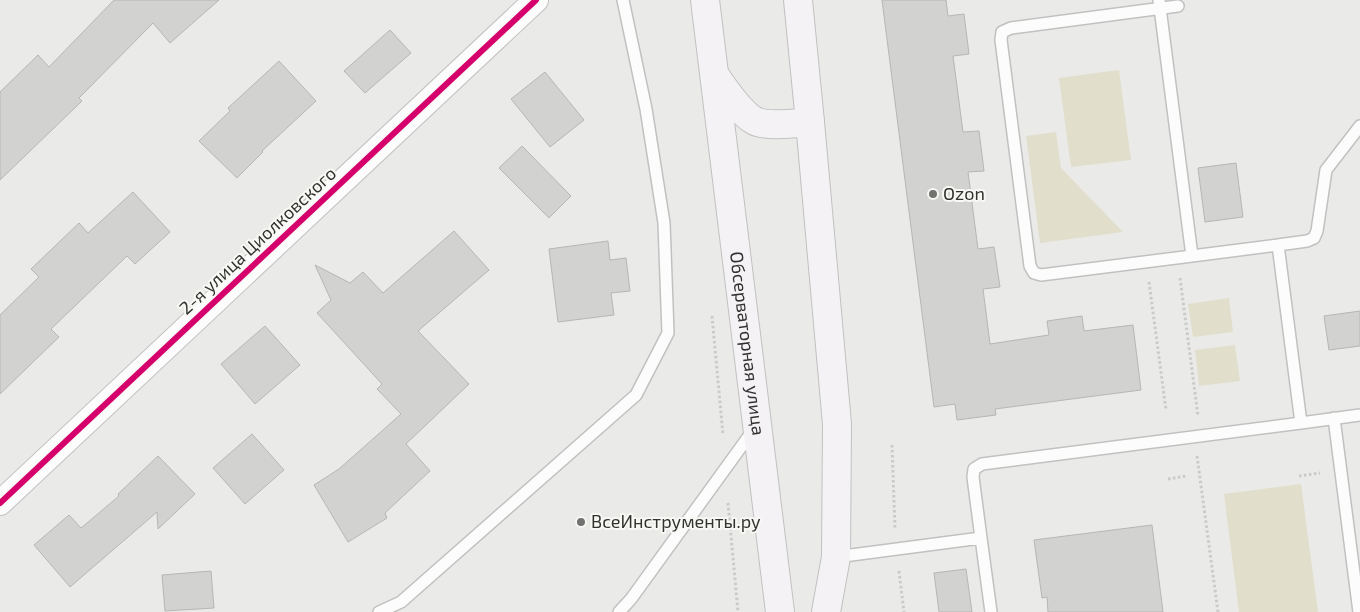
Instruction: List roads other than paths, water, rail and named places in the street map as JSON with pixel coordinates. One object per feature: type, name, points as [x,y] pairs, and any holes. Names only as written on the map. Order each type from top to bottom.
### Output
[{"type":"main road","name":"Обсерваторная улица","points":[[705,0],[780,612]]},
{"type":"main road","points":[[798,0],[837,424],[836,557],[826,612]]},
{"type":"main road","name":"Обсерваторная улица","points":[[715,76],[739,108],[756,122],[786,125],[810,122]]},
{"type":"street","name":"2-я улица Циолковского","points":[[0,503],[536,0]]},
{"type":"lane","points":[[379,612],[401,602],[636,395],[668,333],[664,223],[646,109],[623,0]]},
{"type":"lane","points":[[1159,4],[1192,256]]},
{"type":"lane","points":[[1178,6],[1159,4],[1011,28],[1002,32],[1001,40],[1030,266],[1034,273],[1041,275],[1146,262],[1307,241],[1314,238],[1317,231],[1326,170],[1360,126]]},
{"type":"lane","points":[[1278,245],[1302,423]]},
{"type":"lane","points":[[991,612],[973,477],[974,469],[982,464],[1360,415]]},
{"type":"lane","points":[[1334,418],[1359,612]]},
{"type":"lane","points":[[619,612],[631,599],[757,426]]},
{"type":"lane","points":[[836,557],[981,538]]},
{"type":"place","name":"Ozon","points":[[933,194]]},
{"type":"place","name":"ВсеИнструменты.ру","points":[[581,522]]}]
